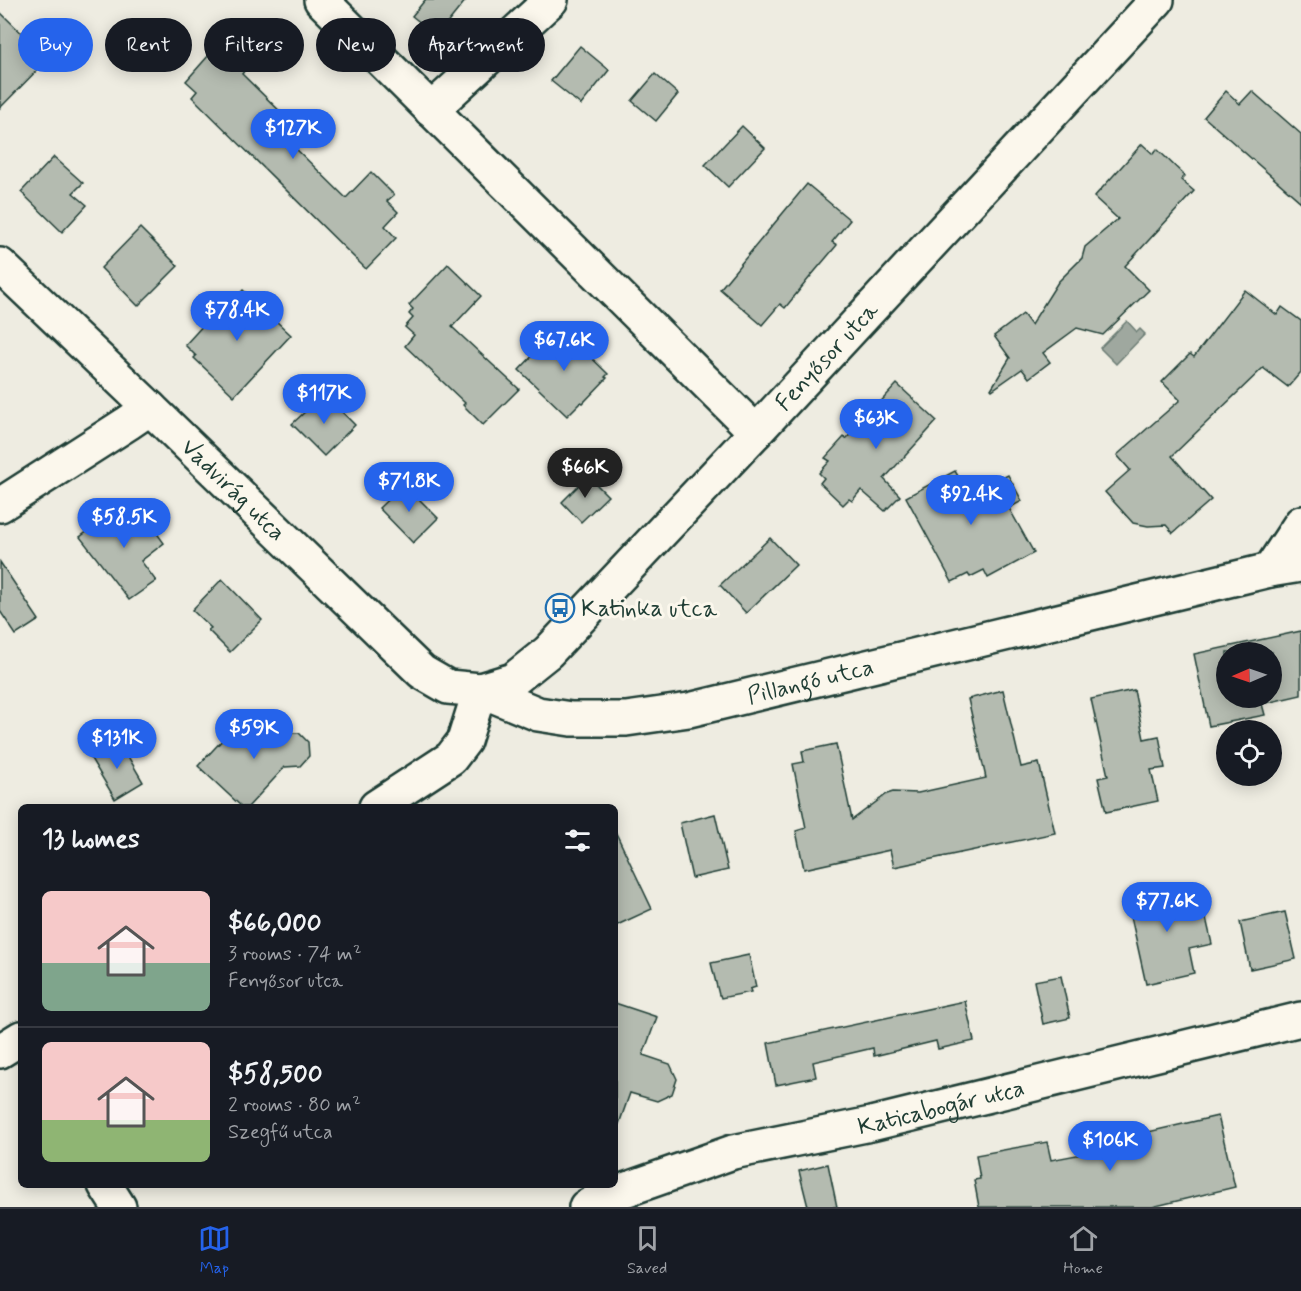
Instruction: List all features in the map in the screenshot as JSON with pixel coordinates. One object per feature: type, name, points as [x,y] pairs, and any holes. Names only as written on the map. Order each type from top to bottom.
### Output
[{"type":"street","points":[[321,0],[756,432]]},
{"type":"street","points":[[431,110],[551,0]]},
{"type":"street","name":"Fenyősor utca","points":[[480,690],[513,680],[548,652],[756,432],[1157,0]]},
{"type":"street","name":"Vadvirág utca","points":[[0,265],[422,672],[448,687],[480,690]]},
{"type":"street","points":[[0,505],[150,408]]},
{"type":"street","points":[[1286,568],[1301,523]]},
{"type":"street","name":"Pillangó utca","points":[[480,690],[538,714],[571,719],[626,719],[689,710],[1286,568]]},
{"type":"street","points":[[381,804],[451,758],[464,741],[480,690]]},
{"type":"street","name":"Katicabogár utca","points":[[586,1207],[602,1198],[733,1152],[871,1124],[1301,1019]]},
{"type":"street","points":[[107,1188],[119,1207]]},
{"type":"shaded area","points":[[1127,321],[1137,332],[1140,329],[1145,334],[1116,364],[1100,348]]},
{"type":"building","points":[[425,0],[466,0],[452,18],[414,18],[412,16]]},
{"type":"building","points":[[0,12],[18,30],[18,72],[35,72],[0,108]]},
{"type":"building","points":[[580,46],[609,70],[581,105],[551,81]]},
{"type":"building","points":[[204,61],[204,72],[243,72],[242,74],[294,125],[283,136],[346,198],[371,172],[394,195],[387,201],[398,212],[385,226],[396,238],[366,269],[192,97],[197,91],[186,81]]},
{"type":"building","points":[[655,74],[678,94],[656,121],[632,101]]},
{"type":"building","points":[[1226,91],[1240,104],[1252,91],[1301,134],[1301,202],[1204,117]]},
{"type":"building","points":[[742,126],[765,148],[728,187],[705,165]]},
{"type":"building","points":[[1142,144],[1153,154],[1157,149],[1185,176],[1181,180],[1194,191],[1125,266],[1149,290],[1103,335],[1077,328],[1043,353],[1050,362],[1029,378],[1022,369],[992,390],[1010,358],[994,336],[1023,314],[1031,325],[1058,282],[1082,258],[1085,247],[1118,219],[1094,197]]},
{"type":"building","points":[[54,157],[83,183],[73,193],[87,205],[62,232],[21,192]]},
{"type":"building","points":[[807,184],[850,220],[832,242],[837,245],[785,308],[780,304],[762,325],[720,289]]},
{"type":"building","points":[[140,228],[178,266],[138,306],[101,268]]},
{"type":"building","points":[[448,264],[481,296],[452,327],[519,389],[483,425],[463,405],[465,403],[405,346],[414,335],[405,327],[413,318],[409,314],[413,309],[409,305]]},
{"type":"building","points":[[243,290],[291,335],[234,396],[194,358],[196,356],[185,345],[228,298],[232,302]]},
{"type":"building","points":[[1245,290],[1277,315],[1282,307],[1301,321],[1301,372],[1288,387],[1263,368],[1172,456],[1211,500],[1173,533],[1166,525],[1148,526],[1133,523],[1105,492],[1130,470],[1117,455],[1180,400],[1162,382],[1190,354],[1194,357]]},
{"type":"building","points":[[560,327],[608,374],[605,377],[607,378],[583,403],[581,402],[567,416],[519,370]]},
{"type":"building","points":[[897,384],[937,421],[884,479],[900,496],[885,511],[861,490],[852,501],[849,499],[843,505],[820,483],[824,478],[819,473],[830,461],[825,458],[844,437],[846,439]]},
{"type":"building","points":[[324,394],[355,425],[324,456],[292,424]]},
{"type":"building","points":[[955,471],[969,495],[1008,475],[1022,501],[1009,508],[1034,553],[988,578],[984,570],[970,577],[968,574],[952,582],[906,497]]},
{"type":"building","points":[[588,476],[608,496],[581,522],[562,502]]},
{"type":"building","points":[[404,484],[438,518],[413,543],[379,508]]},
{"type":"building","points":[[123,505],[134,520],[143,514],[164,543],[141,561],[156,581],[129,600],[80,537]]},
{"type":"building","points":[[770,538],[796,565],[746,613],[720,585]]},
{"type":"building","points":[[0,562],[39,620],[16,635],[0,611]]},
{"type":"building","points":[[222,579],[262,620],[230,652],[208,630],[211,628],[192,610]]},
{"type":"building","points":[[1301,631],[1301,695],[1282,699],[1282,642],[1250,642]]},
{"type":"building","points":[[1216,649],[1216,708],[1263,708],[1265,715],[1240,720],[1216,720],[1216,725],[1209,726],[1194,654]]},
{"type":"building","points":[[1003,690],[1021,767],[1039,763],[1055,833],[894,867],[890,850],[804,869],[796,831],[806,828],[793,764],[804,762],[802,751],[836,744],[852,820],[893,792],[918,793],[986,778],[968,699]]},
{"type":"building","points":[[1134,690],[1144,739],[1159,736],[1165,768],[1151,770],[1158,801],[1106,812],[1098,778],[1108,776],[1091,699]]},
{"type":"building","points":[[261,715],[280,733],[299,733],[308,742],[309,756],[300,766],[285,767],[251,804],[239,804],[198,766],[228,734],[233,738],[250,719],[254,722]]},
{"type":"building","points":[[119,741],[143,782],[115,799],[90,757]]},
{"type":"building","points":[[715,814],[728,870],[692,878],[680,823]]},
{"type":"building","points":[[618,837],[652,909],[618,925]]},
{"type":"building","points":[[1159,886],[1163,904],[1201,896],[1212,944],[1189,949],[1194,973],[1146,984],[1126,894]]},
{"type":"building","points":[[1285,912],[1296,959],[1250,969],[1240,922]]},
{"type":"building","points":[[749,955],[756,987],[750,989],[751,992],[721,998],[711,963]]},
{"type":"building","points":[[1061,976],[1070,1018],[1043,1024],[1034,981]]},
{"type":"building","points":[[965,1001],[974,1041],[938,1049],[936,1041],[874,1056],[873,1048],[813,1062],[816,1077],[776,1085],[768,1043]]},
{"type":"building","points":[[618,1004],[657,1017],[643,1055],[670,1064],[677,1079],[672,1094],[657,1101],[630,1093],[619,1124]]},
{"type":"building","points":[[1218,1116],[1235,1187],[1152,1207],[979,1207],[974,1180],[980,1179],[976,1155],[1047,1142],[1051,1160],[1150,1141],[1148,1132]]},
{"type":"building","points":[[828,1164],[837,1207],[808,1207],[799,1171]]},
{"type":"place","name":"Katinka utca","points":[[560,608]]}]
